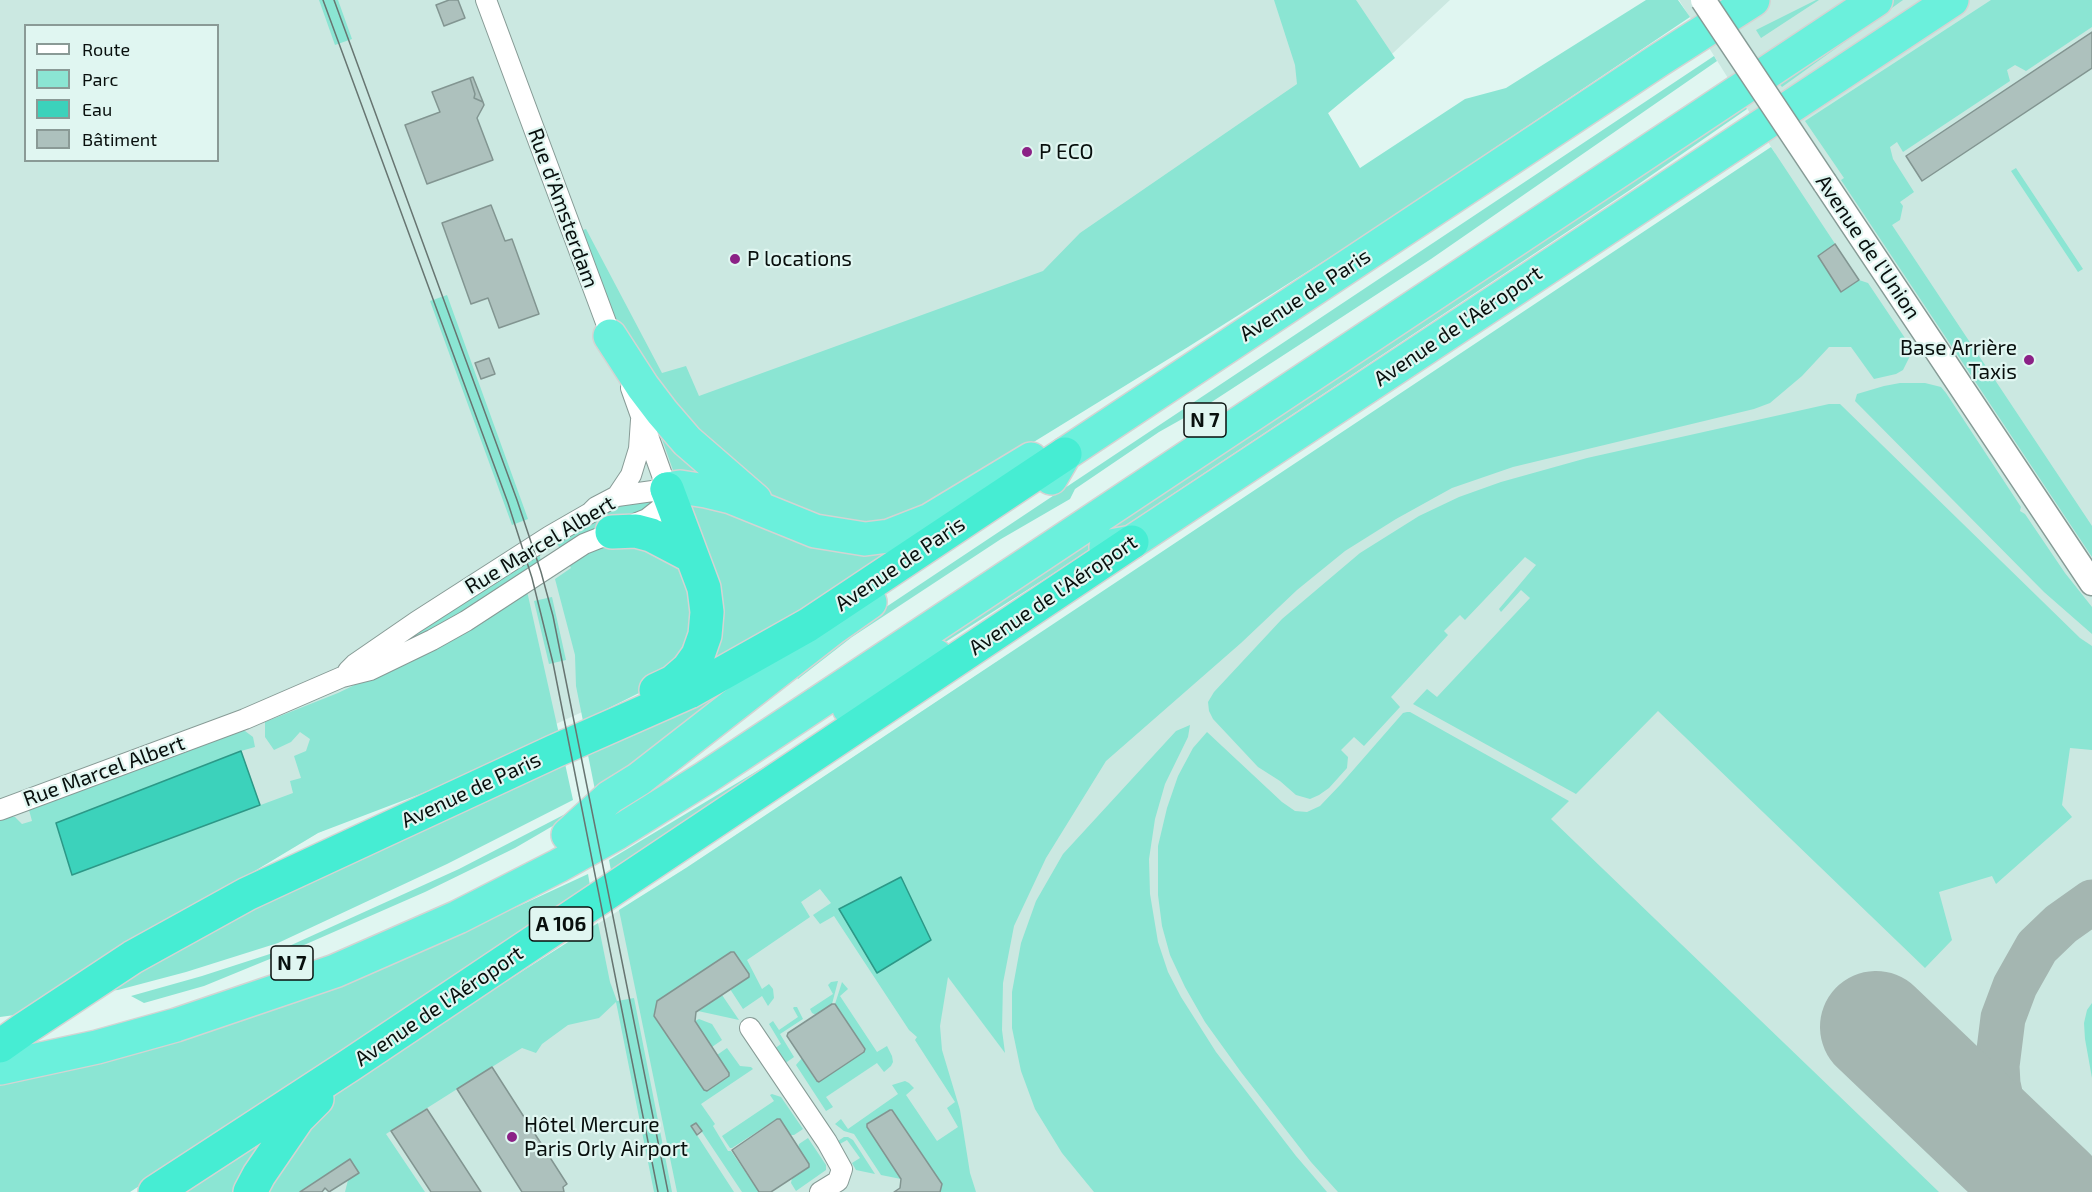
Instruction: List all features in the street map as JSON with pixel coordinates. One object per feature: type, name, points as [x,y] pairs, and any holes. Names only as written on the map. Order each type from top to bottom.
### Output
[{"type":"highway","name":"Avenue de Paris","points":[[0,1047],[133,957],[247,894],[688,692],[808,625],[1753,0]]},
{"type":"highway","points":[[1634,77],[1657,74],[1671,68],[1780,0]]},
{"type":"highway","name":"N 7","points":[[0,1047],[149,1011],[271,972],[393,923],[515,866],[666,777],[1838,0]]},
{"type":"highway","name":"N 7","points":[[0,1068],[97,1047],[176,1025],[335,971],[465,914],[617,833],[705,778],[1876,0]]},
{"type":"highway","points":[[1660,192],[1664,178],[1672,169],[1914,0]]},
{"type":"highway","name":"Avenue de l'Aéroport","points":[[155,1192],[350,1065],[1132,542],[1952,0]]},
{"type":"highway","points":[[610,336],[643,387],[687,441],[773,515]]},
{"type":"highway","points":[[555,751],[594,720],[673,682],[688,669],[698,655],[705,635],[707,612],[704,588],[667,489],[680,487],[706,490],[730,497],[816,531],[865,539],[888,536],[930,520],[1035,457],[1065,454],[1056,473],[1042,486],[833,628],[648,773],[610,797],[568,835]]},
{"type":"highway","points":[[612,532],[636,531],[651,535],[691,556]]},
{"type":"highway","points":[[617,833],[635,831],[661,821],[928,660],[1101,549],[1132,542]]},
{"type":"highway","points":[[250,1192],[298,1118],[350,1065]]},
{"type":"street","name":"Rue d'Amsterdam","points":[[486,0],[610,336],[642,414],[667,489]]},
{"type":"street","name":"Avenue de l'Union","points":[[1703,0],[2092,584]]},
{"type":"street","name":"Rue d'Amsterdam","points":[[617,496],[631,475],[639,449],[642,414]]},
{"type":"street","name":"Rue Marcel Albert","points":[[0,810],[253,716],[342,677],[370,670],[432,640],[499,601],[584,544],[647,519],[661,508],[667,498],[667,489],[617,496],[596,507],[590,513],[416,622],[355,664],[342,677]]},
{"type":"street","points":[[750,1028],[837,1157],[842,1169],[838,1181],[820,1192]]},
{"type":"shaded area","points":[[0,0],[1450,0],[1035,386],[676,669],[318,833],[34,1002],[0,1004]]},
{"type":"shaded area","points":[[1679,0],[2092,0],[2092,1192],[253,1192],[356,1077],[686,868],[1775,153]]},
{"type":"green space","points":[[319,0],[338,0],[352,39],[335,45]]},
{"type":"green space","points":[[1274,0],[1356,0],[1395,58],[1328,113],[1360,168],[1465,99],[1506,88],[1646,0],[1678,0],[1690,17],[1362,237],[1188,347],[946,496],[872,527],[807,516],[738,478],[635,361],[608,302],[580,231],[586,229],[662,373],[686,366],[699,396],[1043,271],[1080,233],[1297,84],[1295,65]]},
{"type":"green space","points":[[1819,0],[1761,38],[1756,30]]},
{"type":"green space","points":[[1893,0],[1903,0],[1782,87],[1775,79]]},
{"type":"green space","points":[[1991,0],[2092,0],[2092,27],[2026,71],[2015,65],[2007,70],[2010,81],[1903,152],[1897,142],[1890,147],[1893,159],[1914,192],[1900,202],[1903,206],[1900,220],[1892,225],[2092,526],[2092,557],[1841,180],[1844,178],[1805,121]]},
{"type":"green space","points":[[1714,56],[1717,61],[1431,259],[1207,405],[1159,432],[1075,489],[1070,499],[1001,539],[852,637],[798,679],[790,669],[871,617]]},
{"type":"green space","points":[[1742,100],[1747,109],[1630,190],[1057,571],[881,683],[999,596]]},
{"type":"green space","points":[[1771,147],[1859,280],[1868,283],[1913,350],[1903,370],[1874,379],[1851,347],[1829,347],[1802,376],[1770,403],[1754,409],[1513,467],[1452,488],[1345,551],[1297,590],[1241,643],[1106,761],[1046,858],[1014,926],[1003,983],[1002,1030],[1005,1053],[948,977],[940,1026],[942,1050],[960,1110],[970,1173],[976,1192],[940,1192],[942,1184],[892,1110],[867,1124],[867,1127],[901,1179],[881,1175],[854,1134],[844,1131],[835,1124],[841,1119],[848,1129],[898,1094],[892,1085],[905,1081],[914,1088],[906,1095],[937,1141],[958,1127],[947,1108],[955,1102],[915,1040],[917,1037],[909,1030],[834,916],[820,924],[813,915],[831,903],[820,889],[801,902],[810,917],[747,960],[762,989],[769,984],[773,989],[774,998],[768,1006],[762,996],[743,1009],[730,989],[749,974],[734,952],[657,1001],[654,1016],[704,1090],[707,1091],[729,1076],[717,1055],[727,1048],[740,1066],[753,1069],[701,1104],[715,1124],[713,1126],[728,1151],[731,1151],[759,1192],[742,1192],[696,1123],[691,1126],[734,1192],[677,1192],[619,910],[686,868]]},
{"type":"green space","points":[[2016,168],[2083,269],[2078,272],[2011,171]]},
{"type":"green space","points":[[447,295],[528,519],[512,525],[430,301]]},
{"type":"green space","points":[[1900,383],[1925,383],[1941,387],[1946,393],[2021,507],[2020,511],[2025,514],[2065,573],[2092,607],[2092,634],[2044,592],[1855,401],[1857,394]]},
{"type":"green space","points":[[1829,404],[1840,404],[2080,638],[2092,646],[2092,750],[2070,748],[2062,805],[2072,817],[1996,884],[1992,876],[1939,892],[1952,940],[1925,968],[1658,711],[1576,794],[1413,704],[1427,689],[1437,697],[1530,598],[1521,590],[1501,612],[1499,609],[1536,565],[1525,557],[1465,620],[1460,615],[1444,631],[1448,635],[1391,697],[1400,707],[1364,746],[1354,737],[1341,750],[1348,757],[1347,768],[1329,788],[1319,795],[1310,799],[1296,795],[1258,767],[1213,719],[1208,702],[1214,692],[1282,619],[1360,553],[1419,516],[1459,497],[1501,482],[1587,458]]},
{"type":"green space","points":[[653,414],[723,481],[678,474],[673,470]]},
{"type":"green space","points":[[686,496],[913,545],[684,684],[701,662]]},
{"type":"green space","points":[[652,498],[657,503],[561,553],[556,539],[614,507]]},
{"type":"green space","points":[[611,538],[681,558],[699,636],[643,691],[583,721],[576,686],[575,655],[555,579],[571,568],[567,561]]},
{"type":"green space","points":[[538,549],[542,565],[482,605],[380,655]]},
{"type":"green space","points":[[527,591],[559,734],[423,793],[318,833],[15,1015],[0,1017],[0,821],[15,817],[22,824],[32,821],[29,810],[239,731],[245,731],[253,737],[255,747],[241,751],[72,875],[293,793],[290,781],[301,778],[294,756],[306,751],[310,739],[300,732],[291,742],[274,750],[265,737],[265,722],[338,693],[431,648]]},
{"type":"green space","points":[[552,597],[566,660],[549,664],[534,601]]},
{"type":"green space","points":[[747,672],[753,681],[597,800],[587,750]]},
{"type":"green space","points":[[1410,712],[1569,801],[1551,819],[1939,1192],[1338,1192],[1311,1162],[1241,1072],[1205,1022],[1185,987],[1170,955],[1162,926],[1158,895],[1158,846],[1178,776],[1193,748],[1207,732],[1282,802],[1295,811],[1307,812],[1320,806],[1403,713]]},
{"type":"green space","points":[[1190,725],[1188,737],[1165,784],[1155,819],[1149,859],[1150,894],[1158,942],[1168,972],[1181,997],[1216,1052],[1296,1156],[1327,1192],[1094,1192],[1062,1153],[1035,1109],[1021,1071],[1012,1028],[1012,992],[1021,943],[1036,901],[1063,854],[1176,731]]},
{"type":"green space","points":[[819,740],[612,876],[609,860],[782,756]]},
{"type":"green space","points":[[564,759],[573,800],[447,864],[278,943],[186,972],[106,991],[256,902]]},
{"type":"green space","points":[[575,809],[575,813],[515,848],[425,892],[304,945],[204,986],[144,1003],[131,996],[276,952],[459,869]]},
{"type":"green space","points":[[588,874],[591,891],[130,1192],[0,1192],[0,1079],[407,953]]},
{"type":"green space","points":[[598,923],[610,982],[617,1001],[634,998],[672,1192],[654,1192],[616,1002],[599,1018],[568,1025],[542,1044],[536,1053],[522,1048],[386,1134],[425,1192],[345,1192],[348,1180],[359,1173],[350,1159],[300,1192],[253,1192],[328,1102],[356,1077]]},
{"type":"green space","points":[[838,981],[832,1004],[816,1015],[812,1013],[810,1009],[833,994],[828,985]]},
{"type":"green space","points":[[842,982],[848,989],[840,996],[877,1052],[887,1046],[893,1062],[884,1072],[877,1063],[826,1097],[833,1107],[826,1111],[796,1065],[802,1058],[816,1081],[819,1081],[864,1052],[865,1049],[835,1004]]},
{"type":"green space","points":[[722,995],[739,1020],[698,1011]]},
{"type":"green space","points":[[2092,1003],[2092,1078],[2084,1023],[2087,1010]]},
{"type":"green space","points":[[794,1007],[797,1007],[803,1019],[780,1034],[794,1057],[784,1064],[774,1049],[781,1044],[769,1024],[773,1021],[779,1030],[798,1017]]},
{"type":"green space","points":[[699,1019],[712,1024],[722,1040],[712,1047],[695,1021]]},
{"type":"green space","points":[[770,1095],[781,1097],[803,1129],[790,1135],[780,1119],[777,1119],[730,1148],[722,1136],[774,1101]]},
{"type":"green space","points":[[297,1109],[243,1172],[232,1192],[185,1192]]},
{"type":"green space","points":[[844,1137],[853,1140],[875,1174],[856,1170],[852,1163],[860,1158],[847,1140],[838,1145],[835,1143]]},
{"type":"green space","points":[[808,1138],[826,1165],[826,1170],[796,1191],[791,1183],[792,1178],[809,1167],[798,1148],[799,1144]]},
{"type":"water","points":[[241,751],[260,805],[72,875],[56,823]]},
{"type":"water","points":[[901,877],[931,940],[877,973],[839,909]]},
{"type":"building","points":[[449,0],[458,0],[465,18],[444,26],[436,5]]},
{"type":"building","points":[[2092,32],[2092,68],[1922,181],[1906,156]]},
{"type":"building","points":[[473,77],[483,102],[474,98],[470,78]]},
{"type":"building","points":[[470,78],[474,98],[483,102],[484,105],[477,118],[493,160],[427,184],[405,125],[440,112],[432,92]]},
{"type":"building","points":[[491,205],[505,241],[512,239],[539,314],[499,328],[488,298],[471,304],[442,223]]},
{"type":"building","points":[[1835,244],[1859,280],[1841,292],[1818,256]]},
{"type":"building","points":[[489,358],[495,374],[481,379],[475,363]]},
{"type":"building","points":[[734,952],[749,977],[696,1012],[695,1021],[729,1073],[729,1076],[707,1091],[704,1090],[654,1016],[657,1001]]},
{"type":"building","points":[[835,1004],[865,1049],[864,1052],[819,1082],[787,1036],[788,1033]]},
{"type":"building","name":"Hôtel Mercure Paris Orly Airport","points":[[492,1067],[567,1184],[563,1187],[564,1192],[522,1192],[457,1089]]},
{"type":"building","name":"Hôtel Mercure Paris Orly Airport","points":[[427,1109],[481,1192],[431,1192],[391,1131]]},
{"type":"building","points":[[890,1110],[942,1184],[940,1192],[894,1192],[900,1188],[901,1179],[867,1127],[867,1124]]},
{"type":"building","points":[[780,1119],[809,1167],[771,1192],[759,1192],[732,1150]]},
{"type":"building","points":[[696,1123],[702,1131],[697,1135],[691,1126]]},
{"type":"building","points":[[350,1159],[359,1173],[329,1192],[325,1188],[322,1192],[300,1192]]},
{"type":"taxiway","points":[[2051,1192],[2020,1153],[2006,1121],[1998,1084],[1997,1066],[2003,1018],[2015,986],[2037,947],[2061,924],[2092,902]]},
{"type":"runway","points":[[1876,1027],[2049,1192]]},
{"type":"tram line","points":[[323,0],[508,503],[532,578],[553,663],[658,1192]]},
{"type":"tram line","points":[[334,0],[517,500],[541,572],[553,616],[668,1192]]},
{"type":"place","name":"P ECO","points":[[1027,152]]},
{"type":"place","name":"P locations","points":[[735,259]]},
{"type":"place","name":"Base Arrière Taxis","points":[[2029,360]]},
{"type":"place","name":"Hôtel Mercure Paris Orly Airport","points":[[512,1137]]}]
